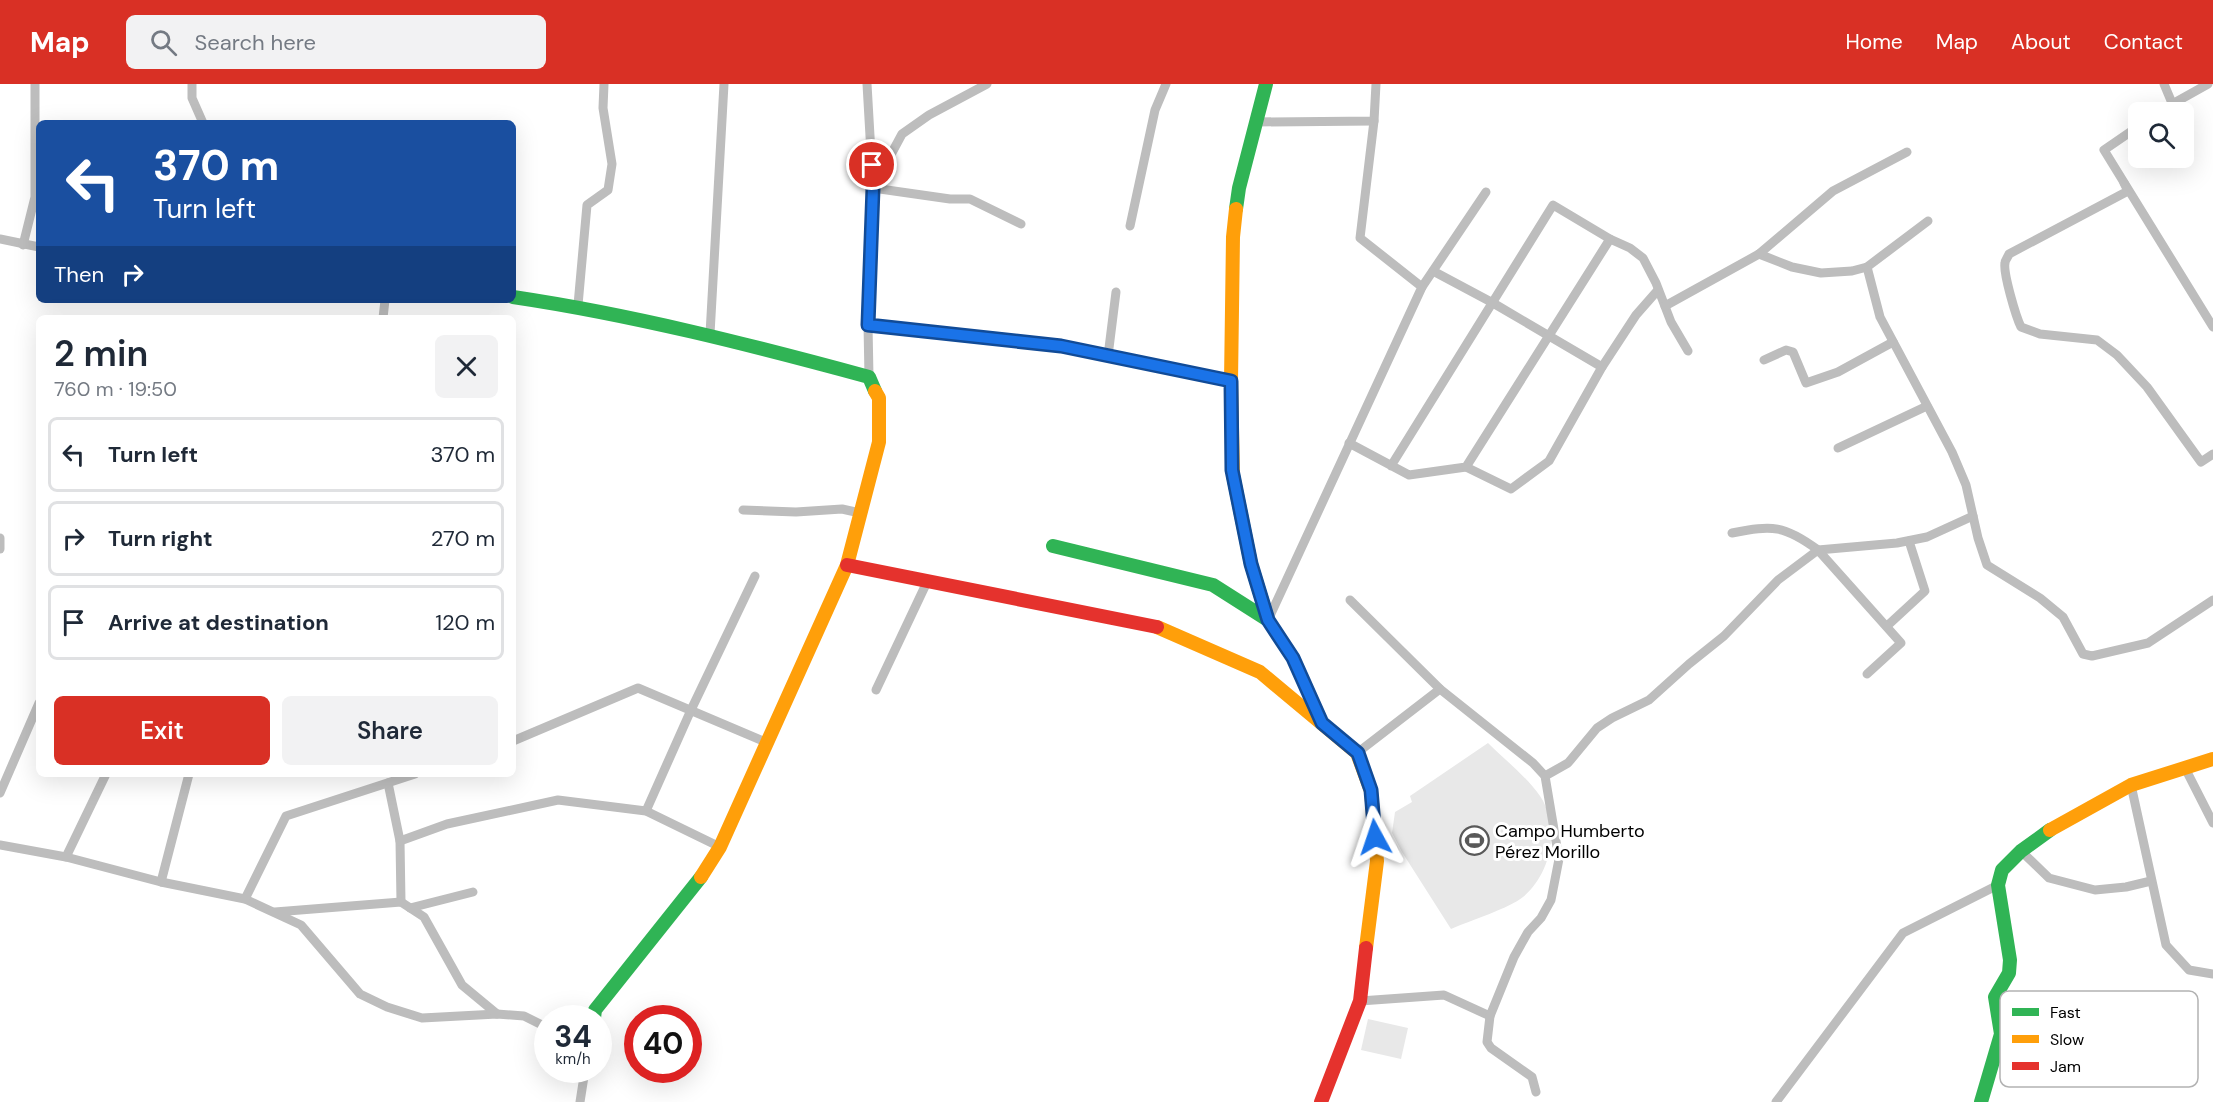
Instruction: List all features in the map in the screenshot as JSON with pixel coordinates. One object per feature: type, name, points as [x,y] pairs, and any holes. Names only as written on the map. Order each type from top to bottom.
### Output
[{"type":"street","points":[[23,245],[34,197],[35,84]]},
{"type":"street","points":[[192,84],[192,98],[201,120]]},
{"type":"street","points":[[578,305],[587,205],[608,190],[612,164],[603,108],[604,84]]},
{"type":"street","points":[[710,334],[724,84]]},
{"type":"street","points":[[599,1005],[696,886],[720,847],[847,565],[879,442],[879,398],[869,377],[868,325],[873,188],[867,84]]},
{"type":"street","points":[[873,188],[902,134],[929,115],[987,84]]},
{"type":"street","points":[[1130,226],[1155,110],[1166,84]]},
{"type":"street","points":[[1266,84],[1239,188],[1233,237],[1232,470],[1251,564],[1268,620],[1293,658],[1322,723]]},
{"type":"street","points":[[1376,84],[1374,121],[1360,238],[1422,287]]},
{"type":"street","points":[[2164,84],[2172,102]]},
{"type":"street","points":[[2174,102],[2208,84]]},
{"type":"street","points":[[1257,122],[1374,121]]},
{"type":"street","points":[[2128,134],[2104,150],[2213,327]]},
{"type":"street","points":[[1665,306],[1759,254],[1833,191],[1907,152]]},
{"type":"street","points":[[2124,183],[2128,191],[2009,254],[2005,262],[2005,274],[2012,294],[2013,310],[2020,327],[2040,334],[2097,340],[2118,355],[2147,387],[2201,462],[2213,454]]},
{"type":"street","points":[[873,188],[950,199],[970,199],[1021,224]]},
{"type":"street","points":[[1268,620],[1422,287],[1486,192]]},
{"type":"street","points":[[1391,466],[1553,205],[1610,239],[1630,248],[1643,258],[1671,322],[1688,351]]},
{"type":"street","points":[[1759,254],[1792,267],[1821,273],[1852,271],[1867,267],[1928,221]]},
{"type":"street","points":[[0,239],[36,247]]},
{"type":"street","points":[[1466,467],[1610,239]]},
{"type":"street","points":[[1867,267],[1880,316],[1952,452],[1966,485],[1987,565],[2040,598],[2063,617],[2083,654],[2092,656],[2148,643],[2213,600]]},
{"type":"street","points":[[1433,271],[1493,303],[1602,367]]},
{"type":"street","points":[[1349,443],[1409,475],[1466,467],[1511,489],[1549,461],[1602,367],[1636,315],[1658,290]]},
{"type":"street","points":[[1108,356],[1116,291]]},
{"type":"street","points":[[516,297],[578,305],[710,334],[869,377]]},
{"type":"street","points":[[868,325],[1061,346],[1231,381]]},
{"type":"street","points":[[1764,360],[1786,350],[1793,352],[1806,383],[1838,372],[1893,342]]},
{"type":"street","points":[[1838,448],[1927,406]]},
{"type":"street","points":[[743,510],[796,512],[842,509],[861,513]]},
{"type":"street","points":[[1545,776],[1568,762],[1597,728],[1649,700],[1689,663],[1724,636],[1778,580],[1818,550],[1910,541],[1928,537],[1973,516]]},
{"type":"street","points":[[1732,533],[1776,527],[1799,536],[1818,550],[1901,643],[1867,674]]},
{"type":"street","points":[[0,538],[0,549]]},
{"type":"street","points":[[1887,626],[1925,591],[1910,541]]},
{"type":"street","points":[[1053,546],[1213,585],[1268,620]]},
{"type":"street","points":[[847,565],[1155,626],[1260,672],[1358,753],[1371,790],[1377,861],[1360,1001],[1321,1102]]},
{"type":"street","points":[[646,811],[755,576]]},
{"type":"street","points":[[876,690],[927,582]]},
{"type":"street","points":[[1350,600],[1440,689],[1533,763],[1545,776],[1559,859],[1551,900],[1541,918],[1528,932],[1514,957],[1490,1016],[1487,1042],[1491,1048],[1532,1077],[1536,1092]]},
{"type":"street","points":[[516,740],[638,688],[768,743]]},
{"type":"street","points":[[1358,753],[1440,689]]},
{"type":"street","points":[[0,793],[36,711]]},
{"type":"street","points":[[2000,1028],[1995,997],[2010,973],[1998,885],[2002,870],[2021,851],[2056,826],[2131,785],[2213,759]]},
{"type":"street","points":[[2185,768],[2213,824]]},
{"type":"street","points":[[66,857],[105,777]]},
{"type":"street","points":[[161,882],[188,777]]},
{"type":"street","points":[[245,899],[286,816],[406,777]]},
{"type":"street","points":[[388,783],[400,841],[406,905]]},
{"type":"street","points":[[2131,785],[2166,945],[2189,970],[2213,974]]},
{"type":"street","points":[[400,841],[447,824],[558,800],[646,811],[720,847]]},
{"type":"street","points":[[0,845],[66,857],[161,882],[245,899],[302,925],[360,994],[387,1007],[422,1018],[497,1014],[524,1016],[534,1021]]},
{"type":"street","points":[[2021,851],[2049,878],[2095,890],[2126,887],[2151,881]]},
{"type":"street","points":[[1776,1102],[1904,933],[1998,885]]},
{"type":"street","points":[[274,912],[406,905],[473,892]]},
{"type":"street","points":[[406,905],[424,917],[462,985],[497,1014]]},
{"type":"street","points":[[1360,1001],[1444,994],[1490,1016]]},
{"type":"street","points":[[1981,1102],[2000,1037]]},
{"type":"street","points":[[580,1102],[582,1083]]},
{"type":"shaded area","name":"Campo Humberto Pérez Morillo","points":[[1488,743],[1522,775],[1540,796],[1550,822],[1550,850],[1540,876],[1523,897],[1499,910],[1451,929],[1392,833],[1395,812],[1412,802],[1410,796]]},
{"type":"shaded area","points":[[1368,1019],[1408,1028],[1401,1059],[1361,1050]]},
{"type":"traffic: fast","points":[[1236,209],[1239,188],[1266,84]]},
{"type":"traffic: fast","points":[[516,297],[648,322],[781,354],[869,377],[875,391]]},
{"type":"traffic: fast","points":[[1053,546],[1213,585],[1268,620],[1251,564],[1233,475]]},
{"type":"traffic: fast","points":[[2000,1028],[1995,997],[2009,973],[2010,960],[1998,885],[2002,870],[2021,851],[2050,830]]},
{"type":"traffic: fast","points":[[599,1005],[701,877]]},
{"type":"traffic: fast","points":[[1981,1102],[2000,1037]]},
{"type":"traffic: slow","points":[[1233,475],[1231,381],[1233,237],[1236,209]]},
{"type":"traffic: slow","points":[[701,877],[720,847],[847,565],[879,442],[879,398],[875,391]]},
{"type":"traffic: slow","points":[[1157,627],[1260,672],[1357,753],[1371,791],[1377,861],[1366,948]]},
{"type":"traffic: slow","points":[[2050,830],[2131,785],[2213,759]]},
{"type":"traffic: jam","points":[[847,565],[1157,627]]},
{"type":"traffic: jam","points":[[1321,1102],[1360,1001],[1366,948]]},
{"type":"place","name":"Campo Humberto Pérez Morillo","points":[[1474,841]]},
{"type":"route","points":[[872,165],[868,325],[1061,346],[1231,381],[1232,470],[1251,564],[1268,620],[1293,658],[1322,723],[1358,753],[1371,790],[1375,837]]}]
